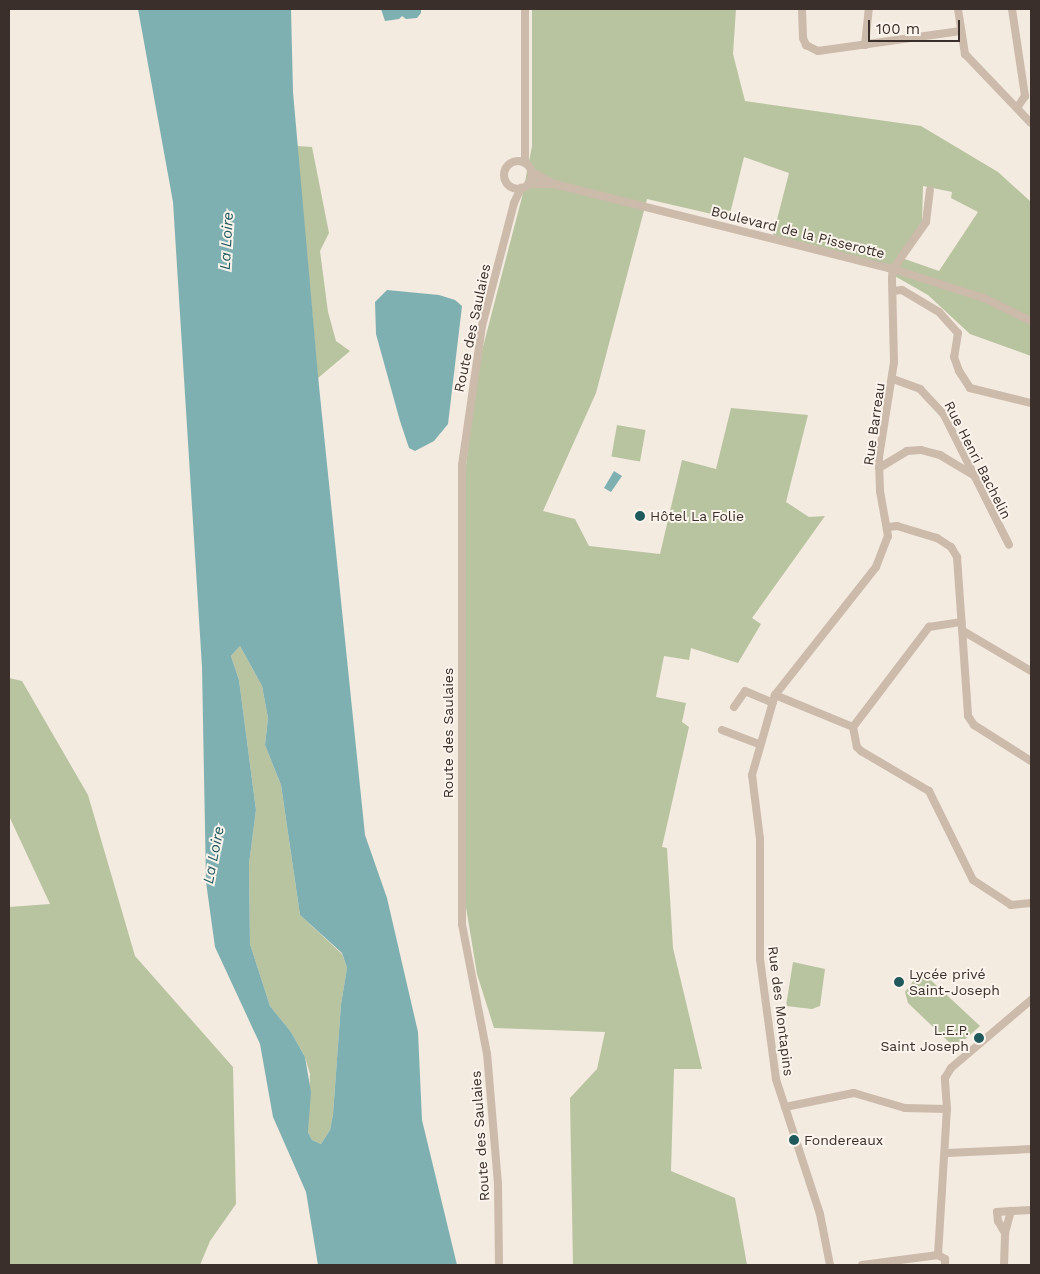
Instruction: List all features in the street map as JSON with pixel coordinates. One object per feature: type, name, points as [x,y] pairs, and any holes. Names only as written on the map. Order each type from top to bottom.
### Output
[{"type":"street","points":[[525,9],[523,144],[525,163],[532,171],[554,184]]},
{"type":"street","points":[[802,9],[806,45],[818,51],[962,31]]},
{"type":"street","points":[[865,45],[869,9]]},
{"type":"street","points":[[958,9],[965,54],[1031,123]]},
{"type":"street","points":[[1012,9],[1025,96],[1017,108]]},
{"type":"street","points":[[514,203],[511,186],[505,180],[505,171],[515,162],[523,144]]},
{"type":"street","points":[[515,162],[525,163]]},
{"type":"street","points":[[514,203],[532,171]]},
{"type":"street","points":[[511,186],[554,184]]},
{"type":"street","name":"Boulevard de la Pisserotte","points":[[554,184],[893,269],[984,298],[1031,321]]},
{"type":"street","points":[[893,269],[926,222],[930,190]]},
{"type":"street","name":"Route des Saulaies","points":[[498,1265],[498,1184],[487,1054],[462,924],[461,512],[462,464],[475,359],[514,203]]},
{"type":"street","name":"Rue Barreau","points":[[889,527],[880,491],[880,468],[893,379],[893,269]]},
{"type":"street","points":[[893,290],[902,290],[939,312],[958,333],[954,357],[959,371],[970,388],[1031,402]]},
{"type":"street","name":"Rue Henri Bachelin","points":[[893,379],[912,385],[932,399],[944,415],[1009,545]]},
{"type":"street","points":[[880,468],[907,451],[921,450],[940,455],[974,475]]},
{"type":"street","points":[[774,699],[876,567],[889,527],[897,526],[937,538],[951,548],[957,557],[968,716],[974,725],[1031,761]]},
{"type":"street","points":[[1031,672],[962,627],[929,627],[853,727],[857,747],[860,751],[929,791],[973,880],[1011,905],[1031,903]]},
{"type":"street","points":[[734,707],[745,691],[774,699],[853,727]]},
{"type":"street","name":"Rue des Montapins","points":[[774,699],[759,744],[752,775],[760,839],[760,959],[776,1079],[820,1214],[830,1265]]},
{"type":"street","points":[[722,730],[759,744]]},
{"type":"street","points":[[938,1255],[947,1153],[948,1109],[945,1078],[951,1068],[1031,1000]]},
{"type":"street","points":[[785,1107],[854,1094],[905,1108],[948,1109]]},
{"type":"street","points":[[947,1153],[1031,1149]]},
{"type":"street","points":[[1005,1233],[998,1221],[997,1212],[1031,1210]]},
{"type":"street","points":[[1004,1265],[1005,1233],[1012,1211]]},
{"type":"street","points":[[862,1265],[938,1255],[945,1259],[945,1265]]},
{"type":"green space","points":[[532,9],[736,9],[733,54],[745,101],[921,126],[998,172],[1031,202],[1031,356],[970,334],[928,295],[863,258],[773,235],[789,173],[744,157],[729,218],[647,199],[596,393],[543,511],[575,519],[589,546],[660,554],[682,460],[716,469],[731,408],[808,415],[786,502],[809,517],[825,516],[752,618],[761,624],[738,663],[691,648],[689,660],[664,656],[656,697],[686,703],[682,722],[689,727],[662,847],[667,848],[673,948],[702,1069],[674,1069],[671,1171],[735,1198],[747,1265],[573,1265],[570,1098],[597,1069],[605,1032],[494,1028],[477,974],[463,889],[463,490],[478,366],[522,197],[532,146]],"holes":[[[923,186],[952,192],[951,198],[978,212],[939,271],[899,257],[922,221]]]},
{"type":"green space","points":[[297,146],[312,147],[329,233],[320,251],[328,312],[336,341],[350,351],[318,378]]},
{"type":"green space","points":[[617,425],[646,430],[640,462],[611,457]]},
{"type":"green space","points":[[240,646],[262,686],[268,718],[265,745],[281,785],[300,915],[342,954],[347,968],[341,1004],[333,1114],[330,1130],[321,1144],[312,1140],[308,1132],[310,1074],[305,1057],[291,1032],[270,1006],[250,944],[249,864],[256,810],[239,680],[231,656]]},
{"type":"green space","points":[[9,678],[22,681],[88,795],[135,956],[233,1067],[236,1204],[210,1241],[200,1265],[9,1265],[9,907],[50,904],[9,816]]},
{"type":"green space","points":[[793,962],[825,969],[820,1006],[812,1009],[786,1006]]},
{"type":"green space","points":[[921,971],[980,1026],[962,1042],[950,1043],[908,1003],[905,992]]},
{"type":"water","name":"La Loire","points":[[138,9],[291,9],[293,92],[319,386],[365,835],[387,898],[418,1032],[422,1120],[457,1265],[318,1265],[306,1192],[273,1117],[260,1044],[215,947],[206,882],[202,667],[173,202]],"holes":[[[240,646],[262,686],[268,718],[265,745],[281,785],[300,915],[342,953],[347,968],[341,1004],[333,1114],[330,1130],[321,1144],[312,1140],[308,1132],[311,1092],[305,1057],[291,1032],[270,1006],[250,944],[249,864],[256,810],[239,680],[231,656]]]},
{"type":"water","points":[[381,9],[421,9],[421,13],[417,18],[406,19],[402,16],[399,19],[385,21]]},
{"type":"water","points":[[387,290],[439,295],[455,300],[462,306],[448,424],[434,441],[415,451],[409,448],[400,421],[376,334],[375,302]]},
{"type":"water","points":[[614,471],[622,476],[611,492],[604,488]]},
{"type":"place","name":"Hôtel La Folie","points":[[640,516]]},
{"type":"place","name":"Lycée privé Saint-Joseph","points":[[899,982]]},
{"type":"place","name":"L.E.P. Saint Joseph","points":[[979,1038]]},
{"type":"place","name":"Fondereaux","points":[[794,1140]]}]
